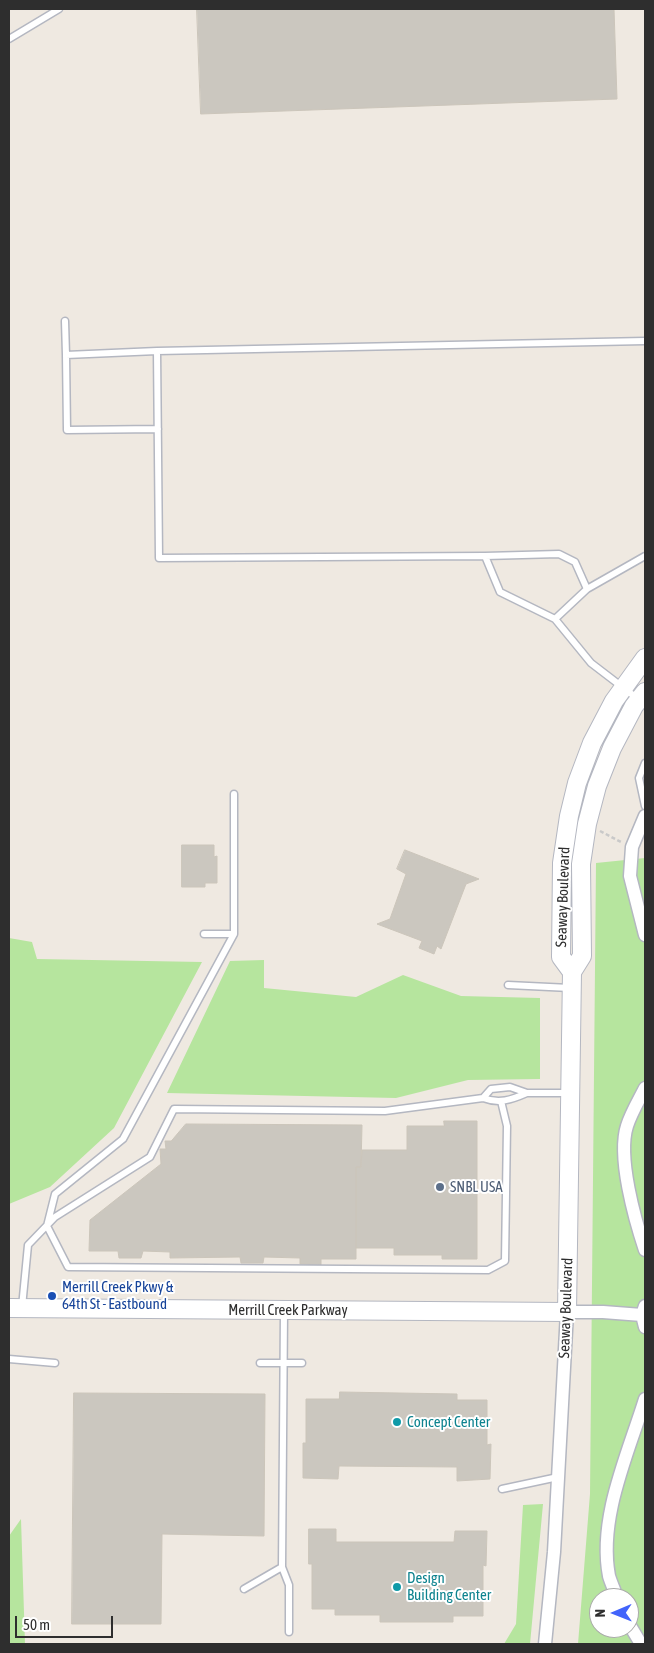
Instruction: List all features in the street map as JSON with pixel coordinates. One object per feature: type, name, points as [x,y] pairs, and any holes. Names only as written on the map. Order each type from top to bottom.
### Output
[{"type":"street","name":"Seaway Boulevard","points":[[572,980],[561,957],[562,863],[569,816],[577,782],[592,743],[614,701],[645,658]]},
{"type":"street","name":"Seaway Boulevard","points":[[545,1644],[554,1552],[567,1312],[572,980],[582,956],[581,864],[587,824],[597,786],[612,748],[642,696]]},
{"type":"street","points":[[644,823],[632,847],[630,876],[645,935]]},
{"type":"street","points":[[645,1088],[627,1126],[623,1154],[642,1225],[645,1250]]},
{"type":"street","name":"Merrill Creek Parkway","points":[[12,1310],[567,1312]]},
{"type":"street","points":[[567,1312],[603,1312],[644,1316]]},
{"type":"street","points":[[613,1588],[609,1577],[607,1539],[616,1488],[645,1399]]},
{"type":"lane","points":[[9,40],[59,9]]},
{"type":"lane","points":[[65,321],[67,430],[158,429]]},
{"type":"lane","points":[[66,355],[157,351],[645,341]]},
{"type":"lane","points":[[157,351],[159,558],[559,554],[575,562],[587,589]]},
{"type":"lane","points":[[485,556],[500,592],[555,619],[591,663],[623,688],[642,696]]},
{"type":"lane","points":[[555,619],[587,589],[645,556]]},
{"type":"lane","points":[[645,763],[639,778],[645,806]]},
{"type":"lane","points":[[234,794],[234,934],[123,1139],[55,1194],[47,1226],[68,1268],[488,1270],[505,1261],[507,1126],[501,1101]]},
{"type":"lane","points":[[204,934],[234,934]]},
{"type":"lane","points":[[508,985],[572,980]]},
{"type":"lane","points":[[483,1098],[491,1089],[510,1087],[527,1093],[570,1093]]},
{"type":"lane","points":[[12,1310],[28,1245],[56,1216],[150,1157],[174,1109],[385,1111],[483,1098],[493,1101],[510,1100],[527,1093]]},
{"type":"lane","points":[[284,1310],[282,1566],[289,1585],[289,1632]]},
{"type":"lane","points":[[9,1359],[55,1363]]},
{"type":"lane","points":[[260,1363],[302,1363]]},
{"type":"lane","points":[[502,1489],[558,1477]]},
{"type":"lane","points":[[244,1589],[282,1566]]},
{"type":"path","points":[[587,824],[632,847]]},
{"type":"green space","points":[[645,858],[645,1644],[578,1644],[590,1494],[596,863]]},
{"type":"green space","points":[[9,938],[32,942],[37,959],[202,962],[114,1128],[50,1187],[9,1204]]},
{"type":"green space","points":[[264,960],[264,988],[356,997],[403,975],[461,996],[540,998],[540,1079],[468,1080],[396,1098],[167,1093],[230,961]]},
{"type":"green space","points":[[543,1504],[530,1644],[504,1644],[516,1624],[523,1505]]},
{"type":"green space","points":[[21,1519],[25,1644],[9,1644],[9,1536]]},
{"type":"building","points":[[197,9],[614,9],[617,99],[201,114]]},
{"type":"building","points":[[182,845],[214,845],[214,857],[217,856],[217,883],[205,883],[205,887],[182,887]]},
{"type":"building","points":[[405,850],[479,879],[466,884],[441,949],[437,946],[434,954],[419,948],[422,941],[377,924],[390,919],[406,874],[397,869]]},
{"type":"building","points":[[444,1121],[477,1121],[477,1259],[442,1259],[442,1255],[394,1255],[394,1248],[356,1248],[356,1167],[361,1167],[362,1150],[407,1150],[407,1126],[444,1126]]},
{"type":"building","points":[[186,1124],[362,1125],[361,1167],[356,1167],[356,1259],[321,1259],[321,1265],[300,1264],[300,1258],[264,1257],[263,1263],[241,1263],[240,1257],[170,1258],[170,1252],[143,1251],[141,1258],[119,1258],[118,1251],[89,1251],[90,1220],[161,1164],[160,1149],[166,1149],[165,1141],[171,1141]]},
{"type":"building","name":"Concept Center","points":[[340,1392],[457,1394],[457,1400],[487,1400],[487,1445],[491,1444],[490,1479],[457,1481],[457,1467],[339,1466],[338,1479],[303,1478],[303,1443],[306,1443],[306,1399],[339,1399]]},
{"type":"building","points":[[74,1393],[265,1394],[264,1536],[162,1534],[161,1624],[72,1624]]},
{"type":"building","name":"Design Building Center","points":[[309,1529],[336,1529],[336,1542],[454,1542],[455,1531],[487,1531],[486,1566],[483,1565],[483,1616],[453,1616],[453,1622],[380,1622],[380,1615],[335,1615],[335,1609],[312,1609],[312,1564],[309,1564]]},
{"type":"place","name":"SNBL USA","points":[[440,1187]]},
{"type":"place","name":"Merrill Creek Pkwy & 64th St - Eastbound","points":[[52,1296]]},
{"type":"place","name":"Concept Center","points":[[397,1422]]},
{"type":"place","name":"Design Building Center","points":[[397,1587]]}]
